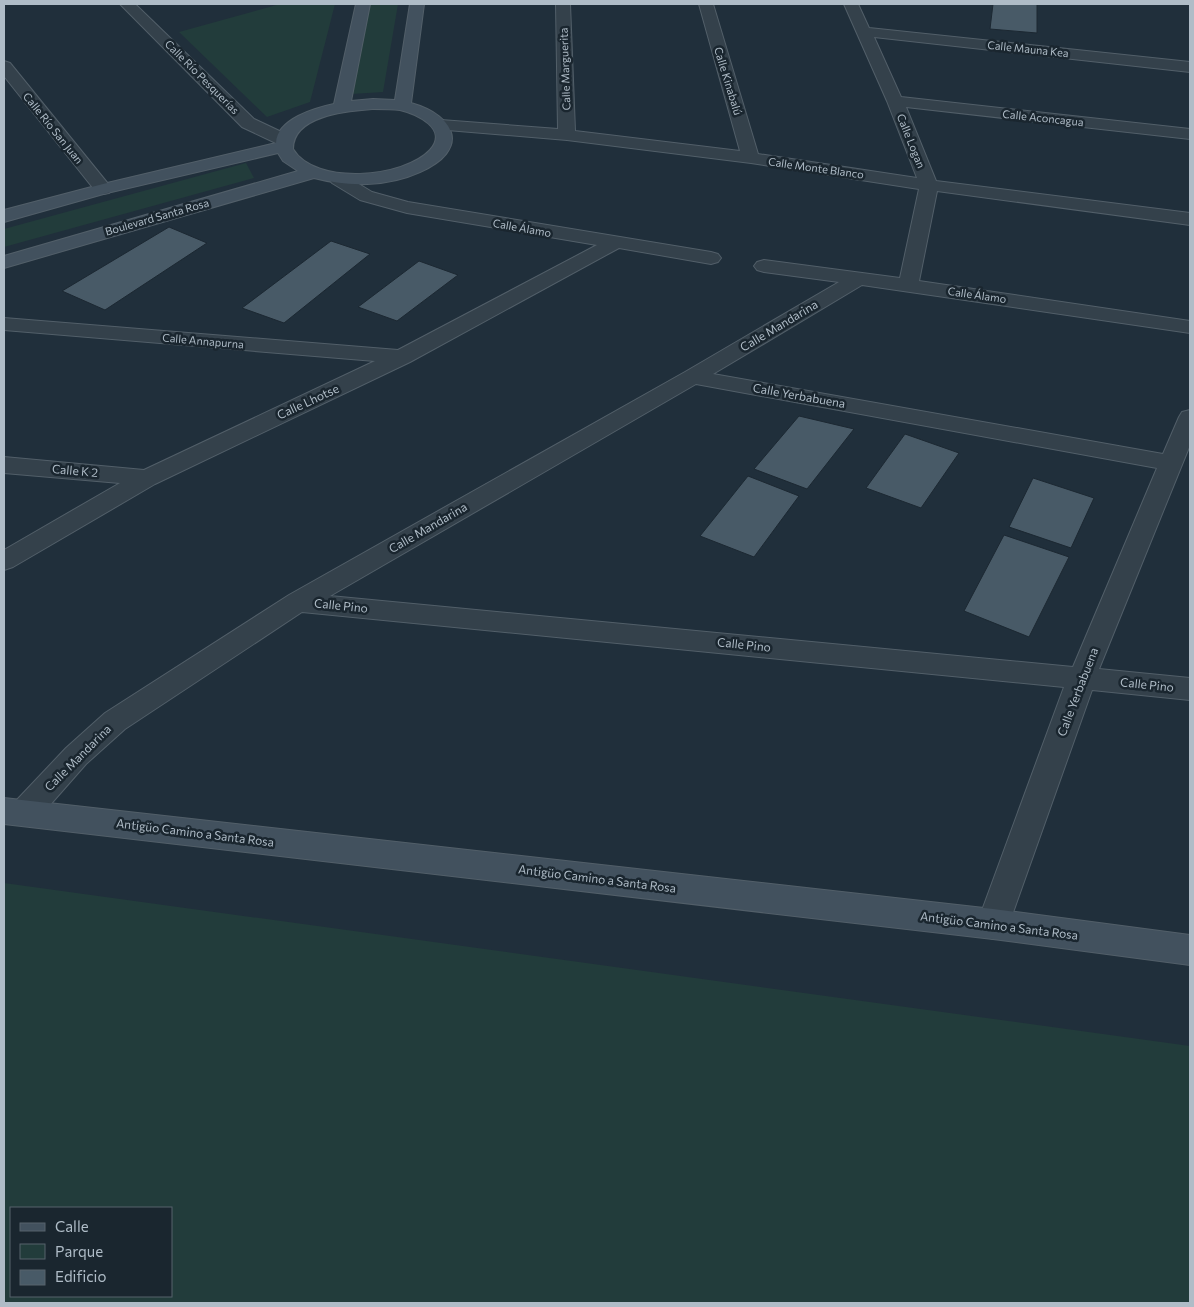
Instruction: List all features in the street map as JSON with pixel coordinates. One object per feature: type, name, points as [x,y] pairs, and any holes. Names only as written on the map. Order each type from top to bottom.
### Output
[{"type":"street","name":"Calle Río Pesquerías","points":[[127,4],[248,123],[284,143]]},
{"type":"street","points":[[342,107],[363,4]]},
{"type":"street","points":[[402,106],[417,4]]},
{"type":"street","name":"Calle Marguerita","points":[[562,4],[568,135]]},
{"type":"street","name":"Calle Kinabalú","points":[[706,4],[751,158]]},
{"type":"street","name":"Calle Logan","points":[[851,4],[895,101],[929,185],[908,285]]},
{"type":"street","name":"Calle Mauna Kea","points":[[865,32],[1190,67]]},
{"type":"street","name":"Calle Río San Juan","points":[[4,66],[103,189]]},
{"type":"street","name":"Calle Aconcagua","points":[[895,101],[1190,134]]},
{"type":"street","points":[[4,216],[284,143],[295,126],[316,114],[342,107],[373,104],[402,106],[426,114],[441,125],[445,135],[443,145],[435,155],[422,164],[404,172],[383,177],[338,178],[311,173],[291,162],[284,143]]},
{"type":"street","name":"Calle Monte Blanco","points":[[441,125],[568,135],[751,158],[929,185],[1190,220]]},
{"type":"street","name":"Boulevard Santa Rosa","points":[[4,262],[311,173]]},
{"type":"street","name":"Calle Álamo","points":[[338,178],[366,196],[407,207],[711,258]]},
{"type":"street","name":"Calle Lhotse","points":[[4,561],[147,478],[402,358],[614,243]]},
{"type":"street","name":"Calle Álamo","points":[[764,266],[908,285],[1190,327]]},
{"type":"street","name":"Calle Mandarina","points":[[14,812],[115,721],[298,602],[693,377],[858,279]]},
{"type":"street","name":"Calle Annapurna","points":[[4,324],[402,358]]},
{"type":"street","name":"Calle Yerbabuena","points":[[693,377],[1171,463]]},
{"type":"street","name":"Calle Yerbabuena","points":[[993,924],[1082,678],[1190,417]]},
{"type":"street","name":"Calle K 2","points":[[4,465],[147,478]]},
{"type":"street","name":"Calle Pino","points":[[298,602],[1190,689]]},
{"type":"street","name":"Antigüo Camino a Santa Rosa","points":[[14,812],[993,924],[1190,950]]},
{"type":"green space","points":[[280,4],[335,4],[310,102],[267,117],[179,32]]},
{"type":"green space","points":[[369,4],[398,4],[383,92],[352,94]]},
{"type":"green space","points":[[246,163],[254,178],[4,247],[4,229]]},
{"type":"green space","points":[[4,883],[1190,1046],[1190,1303],[4,1303]]},
{"type":"building","points":[[993,4],[1037,4],[1037,33],[990,29]]},
{"type":"building","points":[[169,227],[207,243],[105,310],[62,291]]},
{"type":"building","points":[[331,241],[370,254],[284,323],[242,308]]},
{"type":"building","points":[[419,261],[458,275],[397,321],[358,307]]},
{"type":"building","points":[[799,416],[854,429],[807,489],[754,469]]},
{"type":"building","points":[[905,434],[959,453],[921,508],[866,488]]},
{"type":"building","points":[[748,476],[799,496],[754,557],[700,536]]},
{"type":"building","points":[[1033,478],[1094,498],[1071,548],[1009,527]]},
{"type":"building","points":[[1004,535],[1069,557],[1029,637],[964,611]]}]
